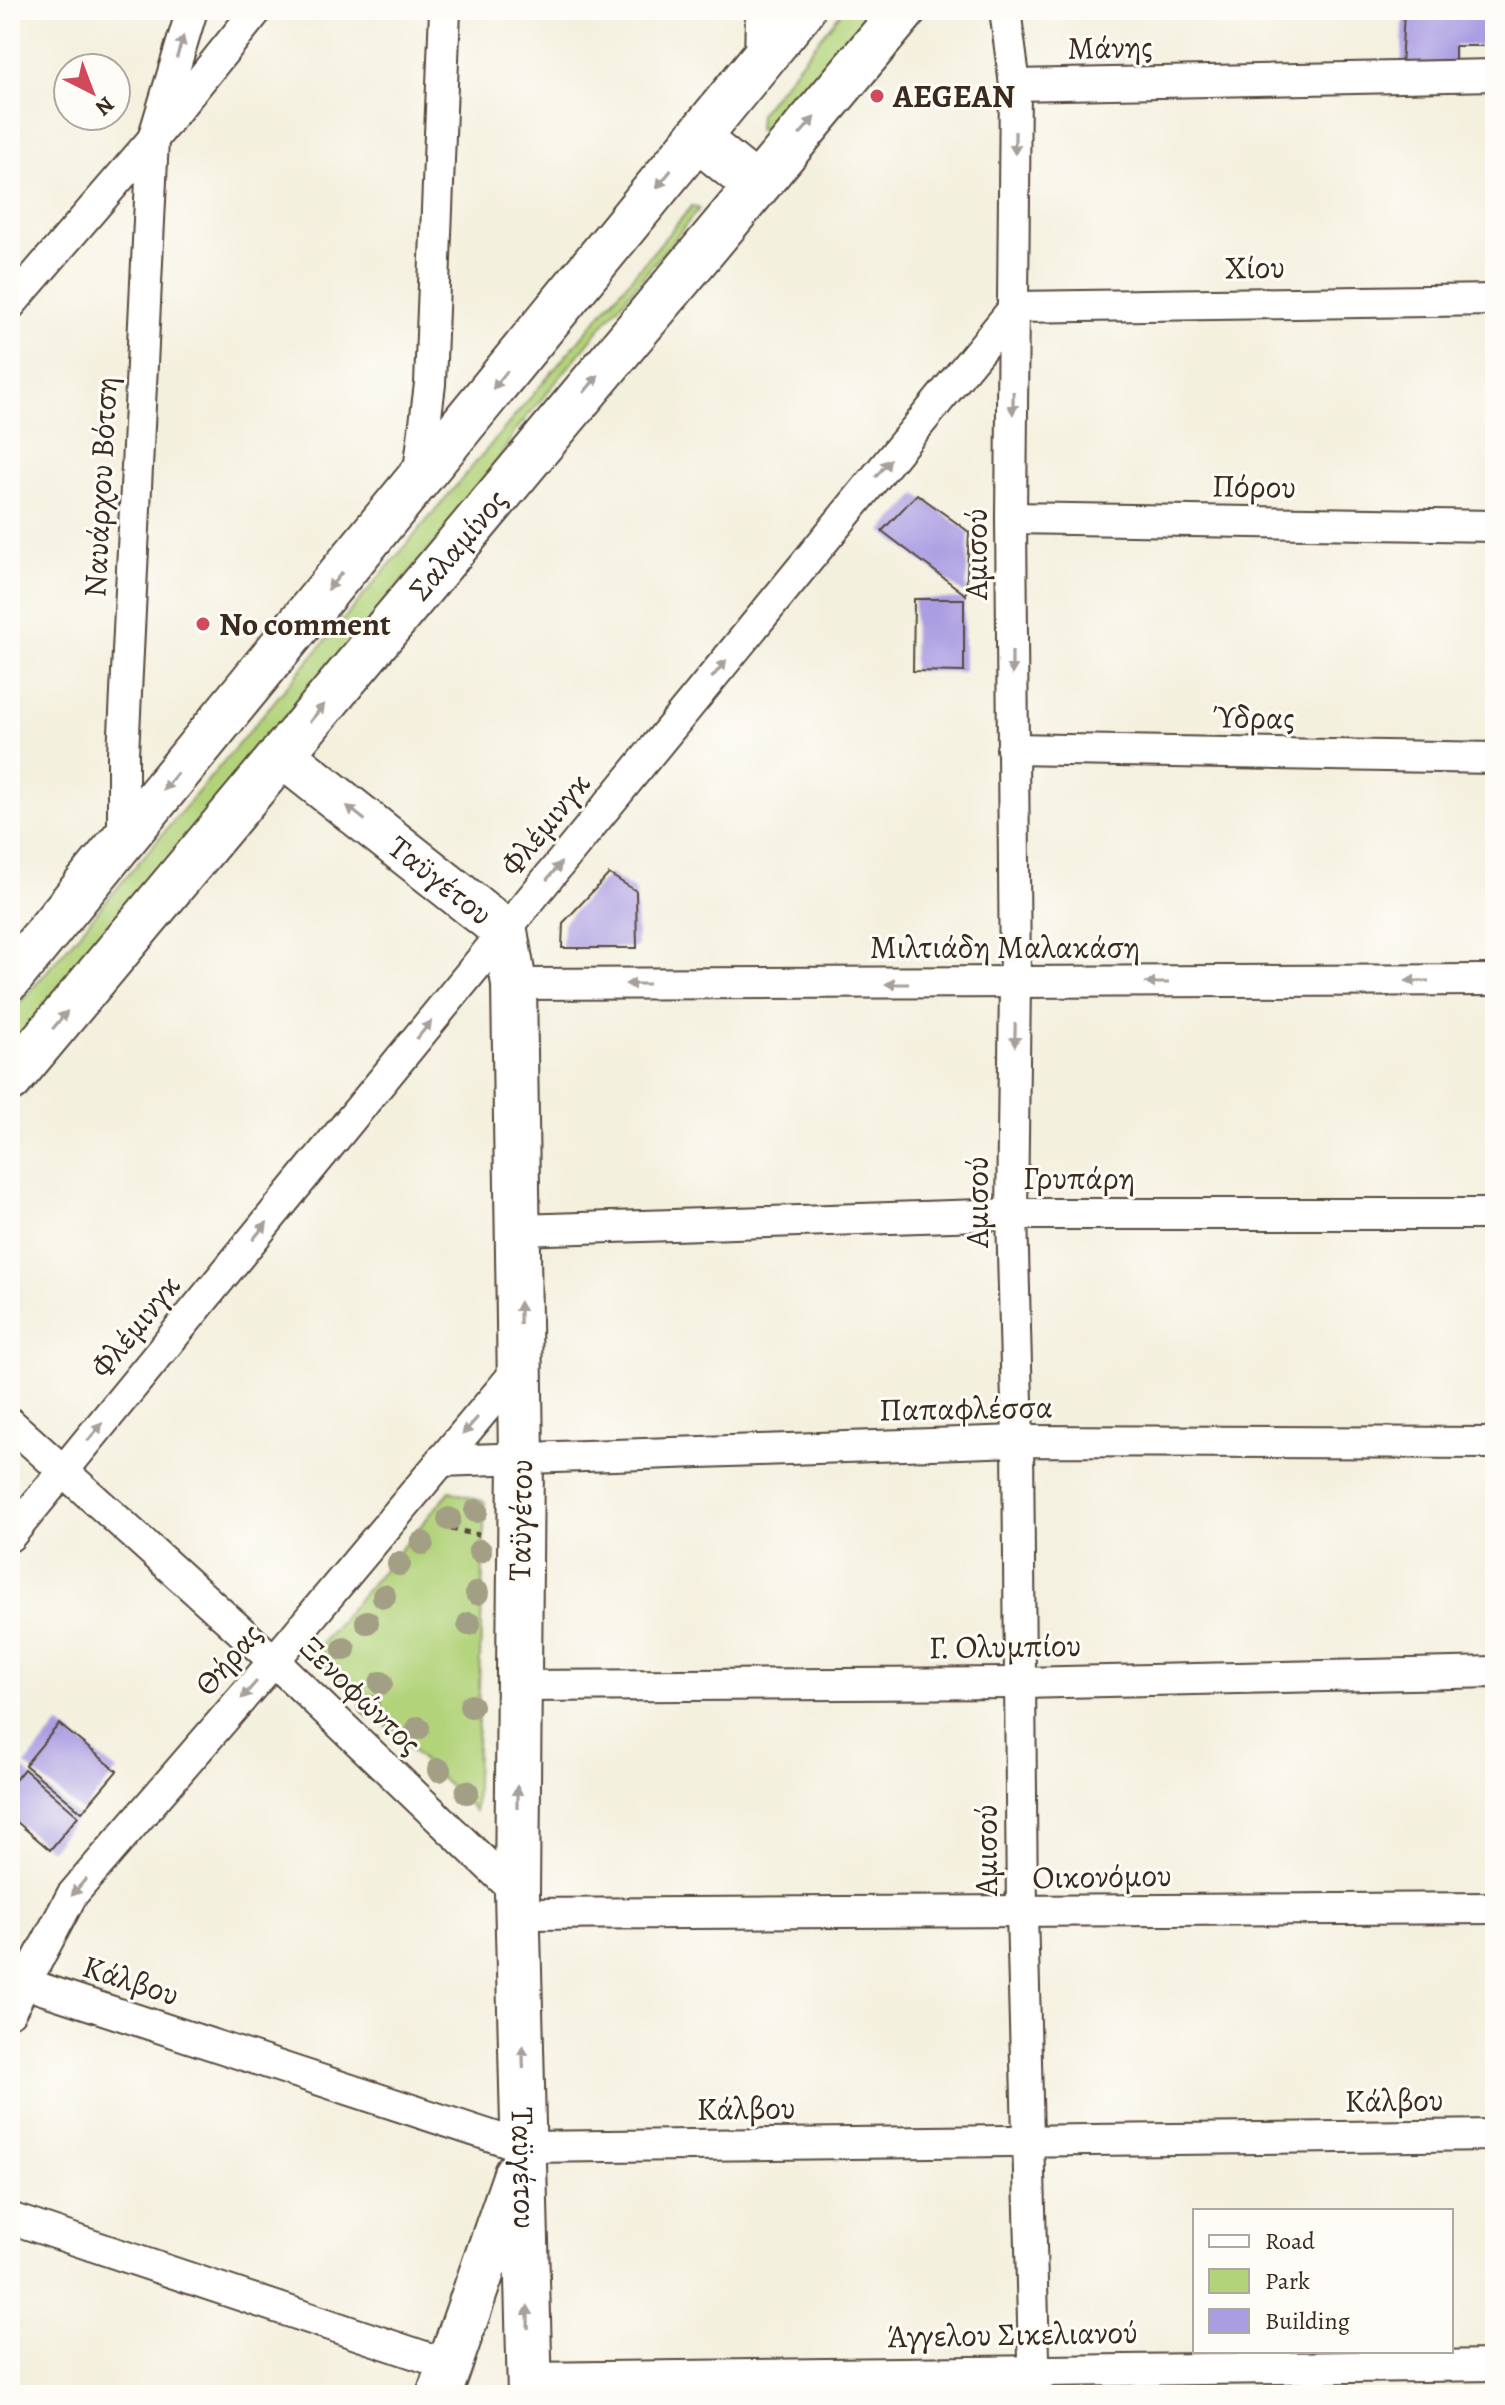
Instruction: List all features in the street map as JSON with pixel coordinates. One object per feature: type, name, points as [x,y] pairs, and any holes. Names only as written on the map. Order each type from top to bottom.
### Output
[{"type":"main road","points":[[10,978],[802,10]]},
{"type":"main road","name":"Σαλαμίνος","points":[[10,1080],[904,10]]},
{"type":"main road","points":[[697,138],[756,186]]},
{"type":"main road","name":"Ταϋγέτου","points":[[282,755],[505,931],[514,984],[521,1456],[517,1686],[518,1903],[530,2386]]},
{"type":"main road","points":[[444,2380],[525,2147]]},
{"type":"street","points":[[153,139],[192,10]]},
{"type":"street","points":[[10,305],[153,139],[257,10]]},
{"type":"street","points":[[418,480],[430,384],[445,10]]},
{"type":"street","points":[[760,62],[761,10]]},
{"type":"street","name":"Αμισού","points":[[1005,10],[1015,85],[1011,518],[1015,984],[1012,1214],[1018,1441],[1022,1913],[1035,2382]]},
{"type":"street","name":"Μάνης","points":[[1015,85],[1495,75]]},
{"type":"street","name":"Ναυάρχου Βότση","points":[[123,839],[123,754],[153,139]]},
{"type":"street","name":"Χίου","points":[[1015,307],[1495,300]]},
{"type":"street","name":"Φλέμινγκ","points":[[10,1536],[1015,307]]},
{"type":"street","name":"Πόρου","points":[[1011,518],[1495,526]]},
{"type":"street","name":"Ύδρας","points":[[1012,749],[1495,758]]},
{"type":"street","name":"Μιλτιάδη Μαλακάση","points":[[514,984],[1495,980]]},
{"type":"street","name":"Γρυπάρη","points":[[519,1230],[1012,1214],[1495,1214]]},
{"type":"street","name":"Θήρας","points":[[10,2012],[72,1895],[274,1661],[520,1367]]},
{"type":"street","name":"Ξενοφώντος","points":[[10,1423],[274,1661],[518,1903]]},
{"type":"street","name":"Παπαφλέσσα","points":[[440,1461],[1018,1441],[1495,1443]]},
{"type":"street","name":"Γ. Ολυμπίου","points":[[517,1686],[1021,1683],[1495,1672]]},
{"type":"street","name":"Οικονόμου","points":[[518,1903],[1022,1913],[1495,1908]]},
{"type":"street","name":"Κάλβου","points":[[24,1983],[525,2147],[1495,2135]]},
{"type":"street","points":[[10,2218],[444,2380]]},
{"type":"street","name":"Άγγελου Σικελιανού","points":[[530,2386],[1035,2382],[1495,2365]]},
{"type":"path","points":[[451,1529],[484,1536]]},
{"type":"green space","points":[[843,10],[871,10],[774,126],[758,130],[759,114]]},
{"type":"green space","points":[[692,206],[699,209],[516,430],[479,490],[10,1050],[10,1015]]},
{"type":"green space","points":[[450,1491],[485,1502],[475,1811],[312,1654]]},
{"type":"building","points":[[1237,10],[1323,10],[1323,19],[1237,19]]},
{"type":"building","points":[[1404,10],[1495,10],[1495,46],[1455,46],[1455,64],[1401,67]]},
{"type":"building","points":[[917,494],[969,532],[966,595],[882,531]]},
{"type":"building","points":[[914,599],[964,599],[964,672],[913,671]]},
{"type":"building","points":[[609,874],[636,891],[637,948],[562,948],[563,923]]},
{"type":"building","points":[[59,1724],[117,1771],[82,1812],[25,1765]]},
{"type":"building","points":[[24,1769],[78,1816],[50,1850],[10,1816],[10,1786]]},
{"type":"place","name":"AEGEAN","points":[[877,96]]},
{"type":"place","name":"No comment","points":[[203,624]]}]
